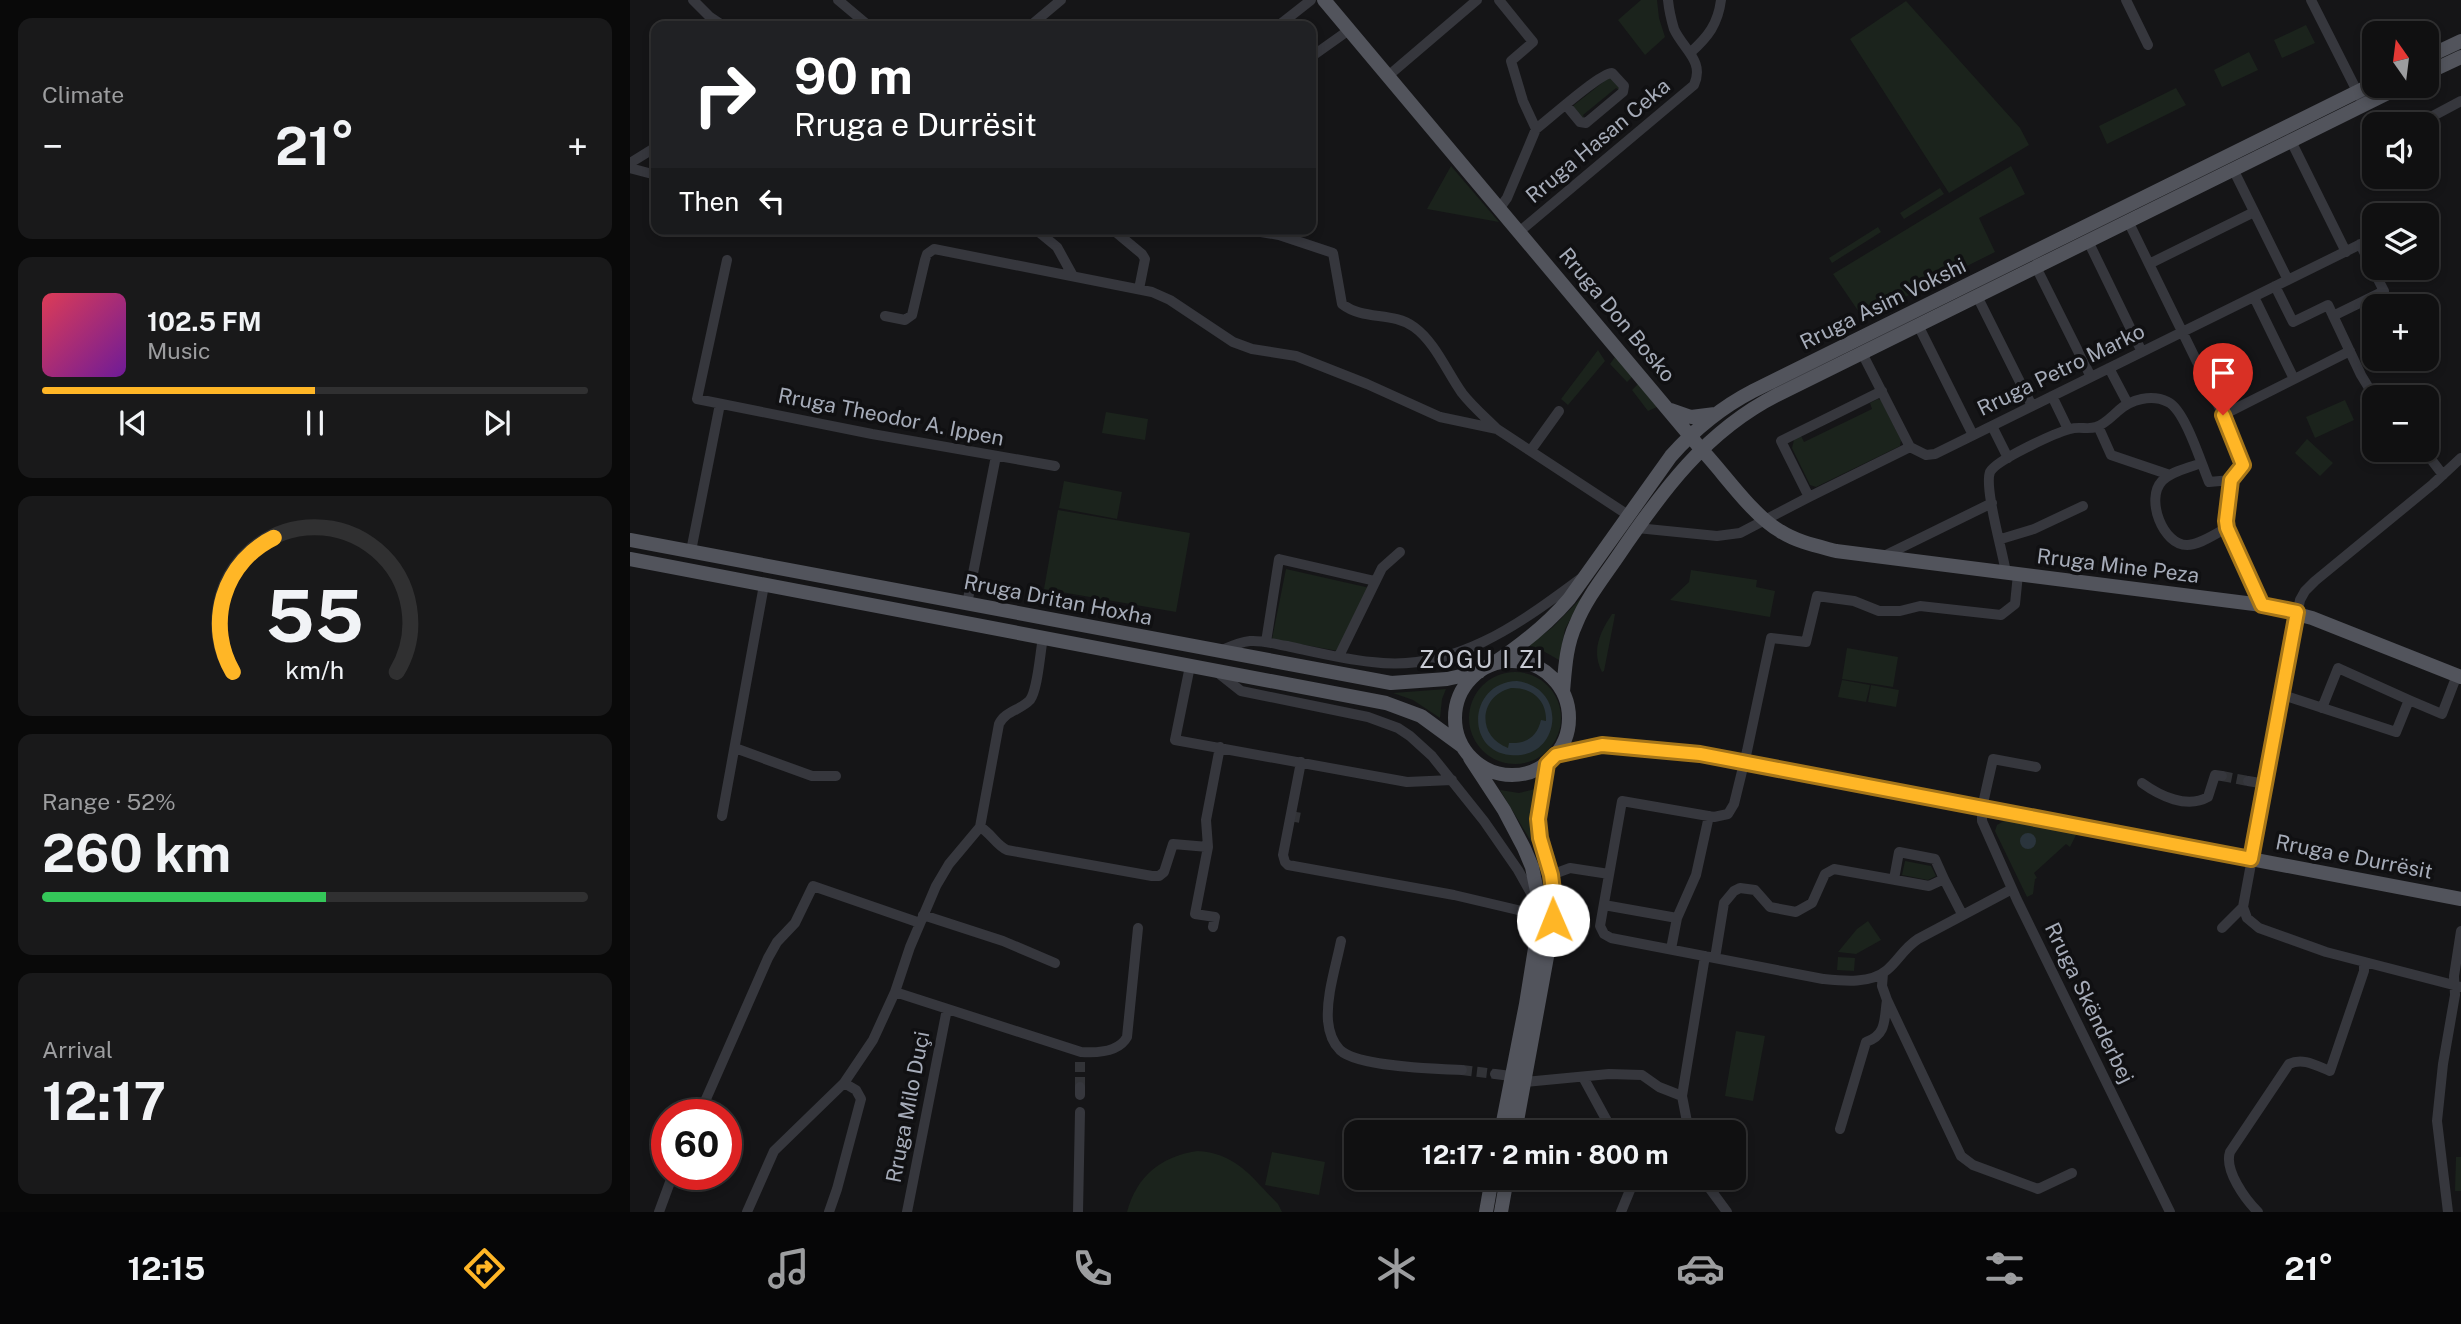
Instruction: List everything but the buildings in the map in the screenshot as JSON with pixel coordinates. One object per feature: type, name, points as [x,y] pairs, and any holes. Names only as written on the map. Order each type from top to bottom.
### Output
[{"type":"main road","name":"Rruga Don Bosko","points":[[1324,0],[1701,449]]},
{"type":"main road","points":[[2440,51],[2461,41]]},
{"type":"main road","points":[[2440,67],[2461,57]]},
{"type":"main road","name":"Rruga Asim Vokshi","points":[[1563,692],[1567,656],[1575,625],[1588,600],[1676,475],[1726,426],[1759,404],[1862,352],[2291,141],[2360,98]]},
{"type":"main road","name":"Rruga Asim Vokshi","points":[[1485,668],[1522,644],[1554,617],[1590,571],[1663,466],[1690,436],[1717,413],[1753,391],[2360,98]]},
{"type":"main road","points":[[1670,410],[1691,417],[1717,413]]},
{"type":"main road","name":"Rruga Mine Peza","points":[[1701,449],[1766,521],[1779,531],[1808,544],[1882,557],[2262,605],[2297,612],[2459,676]]},
{"type":"main road","name":"Rruga Dritan Hoxha","points":[[630,540],[1391,683],[1447,679],[1485,668]]},
{"type":"main road","name":"Rruga Dritan Hoxha","points":[[630,559],[1386,703],[1420,716],[1466,752]]},
{"type":"main road","points":[[1505,1120],[1518,1079],[1553,931],[1554,898],[1551,875],[1540,838],[1538,819],[1551,760],[1568,731],[1569,718],[1563,692],[1555,680],[1532,665],[1518,661],[1485,668],[1468,681],[1456,706],[1454,719],[1466,752],[1524,848],[1532,867],[1541,911],[1518,1079],[1516,1120]]},
{"type":"main road","name":"Rruga e Durrësit","points":[[1551,760],[1594,746],[1620,745],[1700,754],[2461,899]]},
{"type":"main road","points":[[1466,752],[1481,767],[1507,775],[1535,771],[1551,760]]},
{"type":"main road","points":[[1486,1212],[1490,1190]]},
{"type":"main road","points":[[1501,1212],[1505,1190]]},
{"type":"street","points":[[692,0],[716,21]]},
{"type":"street","points":[[838,0],[863,21]]},
{"type":"street","points":[[1036,21],[1061,0]]},
{"type":"street","points":[[1284,21],[1311,0]]},
{"type":"street","points":[[1388,76],[1477,0]]},
{"type":"street","points":[[1499,0],[1533,42],[1511,61],[1523,101],[1536,129]]},
{"type":"street","name":"Rruga Hasan Ceka","points":[[1519,232],[1694,85],[1698,68],[1675,29],[1668,0]]},
{"type":"street","points":[[1690,53],[1706,39],[1716,25],[1721,0]]},
{"type":"street","points":[[2126,0],[2148,45]]},
{"type":"street","points":[[2311,0],[2360,98]]},
{"type":"street","points":[[1316,53],[1349,30]]},
{"type":"street","points":[[1499,209],[1507,198],[1536,129],[1566,105],[1609,72],[1624,86],[1623,92],[1586,123],[1580,122],[1566,105]]},
{"type":"street","points":[[2439,112],[2461,100]]},
{"type":"street","points":[[2291,141],[2346,252]]},
{"type":"street","points":[[630,165],[651,150]]},
{"type":"street","points":[[630,165],[651,173]]},
{"type":"street","points":[[2233,169],[2288,280]]},
{"type":"street","points":[[2149,264],[2254,212]]},
{"type":"street","points":[[2128,221],[2223,415],[2243,465],[2231,480],[2227,528],[2262,605]]},
{"type":"street","points":[[1042,235],[1057,247],[1073,276]]},
{"type":"street","points":[[1119,235],[1145,259],[1139,289]]},
{"type":"street","points":[[1282,235],[1333,253],[1342,304],[1357,313],[1393,318],[1413,326],[1429,342],[1466,398],[1497,429],[1628,515]]},
{"type":"street","points":[[2088,241],[2142,352]]},
{"type":"street","points":[[2333,316],[2384,291],[2360,244]]},
{"type":"street","name":"Rruga Petro Marko","points":[[1910,447],[1926,455],[1935,454],[2360,244]]},
{"type":"street","points":[[885,316],[905,320],[912,316],[927,254],[934,249],[1152,292],[1170,300],[1241,345],[1296,356],[1440,417],[1497,429]]},
{"type":"street","points":[[691,551],[720,404],[696,399],[727,260]]},
{"type":"street","points":[[2036,267],[2091,377]]},
{"type":"street","points":[[2275,286],[2293,322],[2328,305],[2368,385]]},
{"type":"street","points":[[1977,296],[2032,406]]},
{"type":"street","points":[[2254,297],[2294,379]]},
{"type":"street","points":[[1918,325],[1973,435]]},
{"type":"street","points":[[1637,528],[1729,536],[1740,533],[1910,447],[1862,352]]},
{"type":"street","points":[[2223,415],[2350,352]]},
{"type":"street","points":[[2109,368],[2128,404]]},
{"type":"street","points":[[1809,496],[1781,441],[1882,391]]},
{"type":"street","points":[[2052,397],[2068,429]]},
{"type":"street","points":[[2012,888],[1906,947],[1883,973],[1869,978],[1839,980],[1611,938],[1604,934],[1600,926],[1622,801],[1709,816],[1721,816],[1732,809],[1756,704],[1760,701],[1771,638],[1806,642],[1816,596],[1854,601],[1872,609],[1893,612],[1920,606],[1994,616],[2001,615],[2015,604],[2012,573],[1992,503],[1989,475],[1997,464],[2068,429],[2098,426],[2128,404],[2148,398],[2170,403],[2179,412],[2209,482],[2231,480]]},
{"type":"street","name":"Rruga Theodor A. Ippen","points":[[720,404],[1055,466]]},
{"type":"street","points":[[1531,450],[1559,411]]},
{"type":"street","points":[[1992,426],[2008,458]]},
{"type":"street","points":[[2098,426],[2111,455],[2170,475]]},
{"type":"street","points":[[967,604],[996,456]]},
{"type":"street","points":[[2458,986],[2326,952],[2259,928],[2248,918],[2243,907],[2297,612],[2305,591],[2461,458]]},
{"type":"street","points":[[2433,462],[2443,475]]},
{"type":"street","points":[[2202,463],[2170,475],[2158,486],[2155,510],[2169,537],[2187,545],[2227,528]]},
{"type":"street","points":[[1882,557],[1992,503]]},
{"type":"street","points":[[2001,539],[2034,529],[2083,506]]},
{"type":"street","points":[[1339,656],[1382,568],[1400,552]]},
{"type":"street","points":[[1266,642],[1279,559],[1375,581]]},
{"type":"street","points":[[1218,652],[1248,641],[1266,642],[1374,663],[1422,662],[1486,641],[1510,629],[1590,571]]},
{"type":"street","points":[[722,816],[764,584]]},
{"type":"street","points":[[747,1212],[774,1152],[844,1083],[873,1040],[895,992],[922,919],[949,864],[981,827],[999,724],[1002,717],[1029,701],[1043,638]]},
{"type":"street","points":[[1190,666],[1175,740],[1407,782],[1452,780]]},
{"type":"street","points":[[2322,708],[2338,668],[2442,714],[2459,676]]},
{"type":"street","points":[[1216,671],[1241,691],[1368,717],[1398,728],[1419,744],[1452,780],[1518,870],[1541,911],[1522,911],[1454,895],[1289,865],[1283,855],[1301,762]]},
{"type":"street","points":[[2283,695],[2396,732],[2409,700]]},
{"type":"street","points":[[1213,927],[1215,918],[1195,914],[1208,847],[1206,820],[1220,747]]},
{"type":"street","points":[[734,748],[812,776],[836,776]]},
{"type":"street","points":[[1982,808],[1993,759],[2036,767]]},
{"type":"street","points":[[2142,783],[2166,797],[2194,802],[2208,797],[2215,775],[2222,776]]},
{"type":"street","points":[[2248,781],[2266,783]]},
{"type":"street","name":"Rruga Skënderbej","points":[[1982,808],[1982,821],[2012,888],[2170,1212]]},
{"type":"street","points":[[1671,949],[1677,918],[1701,858],[1709,816]]},
{"type":"street","points":[[981,827],[1007,850],[1156,877],[1164,872],[1173,844],[1208,847]]},
{"type":"street","points":[[1894,879],[1899,852],[1935,859],[1962,914]]},
{"type":"street","points":[[1551,875],[1570,868],[1609,874]]},
{"type":"street","points":[[1687,1120],[1682,1096],[1710,957],[1724,903],[1734,891],[1740,888],[1755,890],[1770,907],[1796,912],[1812,903],[1825,874],[1834,869],[1929,886],[1944,879]]},
{"type":"street","points":[[706,1099],[768,958],[777,942],[795,923],[813,886],[1003,941],[1055,963]]},
{"type":"street","points":[[1604,905],[1677,918]]},
{"type":"street","points":[[2222,928],[2243,907]]},
{"type":"street","points":[[895,992],[1080,1057],[1119,1047],[1125,1042],[1138,928]]},
{"type":"street","points":[[2448,1212],[2437,1121],[2458,986],[2461,931]]},
{"type":"street","points":[[1341,941],[1328,1020],[1334,1043],[1342,1052],[1355,1058],[1420,1069],[1462,1070]]},
{"type":"street","points":[[2258,1212],[2249,1203],[2236,1180],[2228,1161],[2230,1152],[2289,1064],[2304,1061],[2330,1071],[2364,971],[2364,962]]},
{"type":"street","points":[[1883,973],[1882,986],[1887,1000],[1955,1148],[1966,1161],[2038,1189],[2072,1174]]},
{"type":"street","points":[[1840,1129],[1866,1042],[1879,1036],[1883,1029],[1887,1000]]},
{"type":"street","name":"Rruga Milo Duçi","points":[[907,1212],[947,1009]]},
{"type":"street","points":[[1495,1074],[1518,1079],[1642,1075],[1660,1087],[1682,1096]]},
{"type":"street","points":[[1583,1077],[1606,1120]]},
{"type":"street","points":[[829,1212],[861,1099],[856,1090],[844,1083]]},
{"type":"street","points":[[1078,1212],[1080,1112]]},
{"type":"street","points":[[659,1212],[667,1190]]},
{"type":"street","points":[[1621,1212],[1630,1190]]},
{"type":"street","points":[[1711,1190],[1727,1212]]},
{"type":"shaded area","points":[[1641,0],[1657,0],[1665,37],[1645,55],[1618,20]]},
{"type":"shaded area","points":[[1906,1],[2020,128],[2029,145],[1949,193],[1850,39]]},
{"type":"shaded area","points":[[2306,25],[2315,43],[2282,58],[2274,40]]},
{"type":"shaded area","points":[[2249,52],[2258,70],[2222,87],[2214,70]]},
{"type":"shaded area","points":[[1611,76],[1621,88],[1616,88],[1583,115],[1585,120],[1574,105]]},
{"type":"shaded area","points":[[2176,88],[2186,105],[2107,144],[2099,126]]},
{"type":"shaded area","points":[[1451,166],[1499,222],[1427,209]]},
{"type":"shaded area","points":[[2011,166],[2025,194],[1979,218],[1995,252],[1863,318],[1833,274]]},
{"type":"shaded area","points":[[1940,188],[1944,194],[1904,219],[1900,213]]},
{"type":"shaded area","points":[[1878,227],[1881,232],[1832,263],[1829,258]]},
{"type":"shaded area","points":[[1598,350],[1605,361],[1568,405],[1561,399]]},
{"type":"shaded area","points":[[1615,357],[1632,377],[1627,382],[1610,364]]},
{"type":"shaded area","points":[[1638,384],[1657,407],[1648,411],[1632,390]]},
{"type":"shaded area","points":[[1881,400],[1901,440],[1900,446],[1816,487],[1810,485],[1792,448],[1794,440],[1801,436],[1804,442],[1872,409],[1870,403]]},
{"type":"shaded area","points":[[2345,400],[2354,420],[2315,438],[2306,417]]},
{"type":"shaded area","points":[[1106,412],[1148,419],[1145,440],[1102,433]]},
{"type":"shaded area","points":[[2307,439],[2333,463],[2320,476],[2295,453]]},
{"type":"shaded area","points":[[1064,481],[1122,492],[1117,519],[1059,508]]},
{"type":"shaded area","points":[[1058,510],[1190,533],[1176,612],[1044,589]]},
{"type":"shaded area","points":[[1286,569],[1370,588],[1338,651],[1272,639]]},
{"type":"shaded area","points":[[1691,570],[1757,580],[1756,587],[1775,591],[1770,617],[1670,600],[1689,582]]},
{"type":"shaded area","points":[[1583,596],[1565,629],[1559,660],[1538,648],[1528,646],[1553,627]]},
{"type":"shaded area","points":[[1612,614],[1615,614],[1602,672],[1597,657],[1598,642]]},
{"type":"shaded area","points":[[1847,648],[1898,657],[1893,687],[1842,679]]},
{"type":"shaded area","points":[[1515,672],[1532,676],[1547,686],[1557,701],[1561,718],[1557,735],[1547,750],[1532,760],[1515,764],[1498,760],[1483,750],[1473,735],[1469,718],[1473,701],[1483,686],[1498,676]]},
{"type":"shaded area","points":[[1842,680],[1870,685],[1866,702],[1838,697]]},
{"type":"shaded area","points":[[1517,681],[1534,686],[1545,696],[1551,709],[1552,723],[1548,736],[1540,747],[1527,754],[1510,755],[1495,750],[1485,741],[1479,730],[1478,717],[1482,704],[1489,692],[1501,684]],"holes":[[[1518,688],[1531,692],[1541,701],[1546,721],[1541,720],[1537,731],[1530,738],[1509,743],[1508,748],[1490,735],[1486,717],[1488,707],[1500,692]]]},
{"type":"shaded area","points":[[1871,685],[1899,690],[1896,707],[1868,702]]},
{"type":"shaded area","points":[[1446,689],[1440,718],[1413,700],[1393,693]]},
{"type":"shaded area","points":[[1535,789],[1532,843],[1500,790],[1519,793]]},
{"type":"shaded area","points":[[2007,819],[2077,833],[2070,847],[2066,844],[2034,873],[2037,878],[2033,894],[2027,897],[1995,831],[1997,825]]},
{"type":"shaded area","points":[[2025,833],[2031,833],[2036,841],[2034,847],[2025,849],[2020,844],[2020,838]]},
{"type":"shaded area","points":[[1905,861],[1931,866],[1936,876],[1928,880],[1902,875]]},
{"type":"shaded area","points":[[1868,921],[1881,940],[1856,954],[1838,952],[1857,929]]},
{"type":"shaded area","points":[[1838,957],[1855,958],[1854,971],[1837,970]]},
{"type":"shaded area","points":[[1736,1031],[1765,1036],[1753,1101],[1725,1096]]},
{"type":"shaded area","points":[[1197,1151],[1223,1156],[1243,1168],[1278,1204],[1282,1212],[1127,1212],[1137,1188],[1152,1170],[1172,1158]]},
{"type":"shaded area","points":[[1272,1152],[1325,1162],[1319,1195],[1265,1185]]},
{"type":"shaded area","points":[[2456,1157],[2461,1157],[2461,1191],[2455,1191]]},
{"type":"tunnel","points":[[2222,776],[2248,781]]},
{"type":"tunnel","points":[[1290,816],[1301,818]]},
{"type":"tunnel","points":[[1080,1062],[1080,1087]]},
{"type":"tunnel","points":[[1462,1070],[1495,1074]]},
{"type":"district","name":"ZOGU I ZI","points":[[1482,660]]},
{"type":"route","points":[[1553,920],[1551,875],[1540,838],[1538,819],[1547,764],[1556,755],[1602,745],[1700,754],[2251,859],[2297,612],[2262,605],[2227,528],[2231,480],[2243,465],[2223,415]]}]
